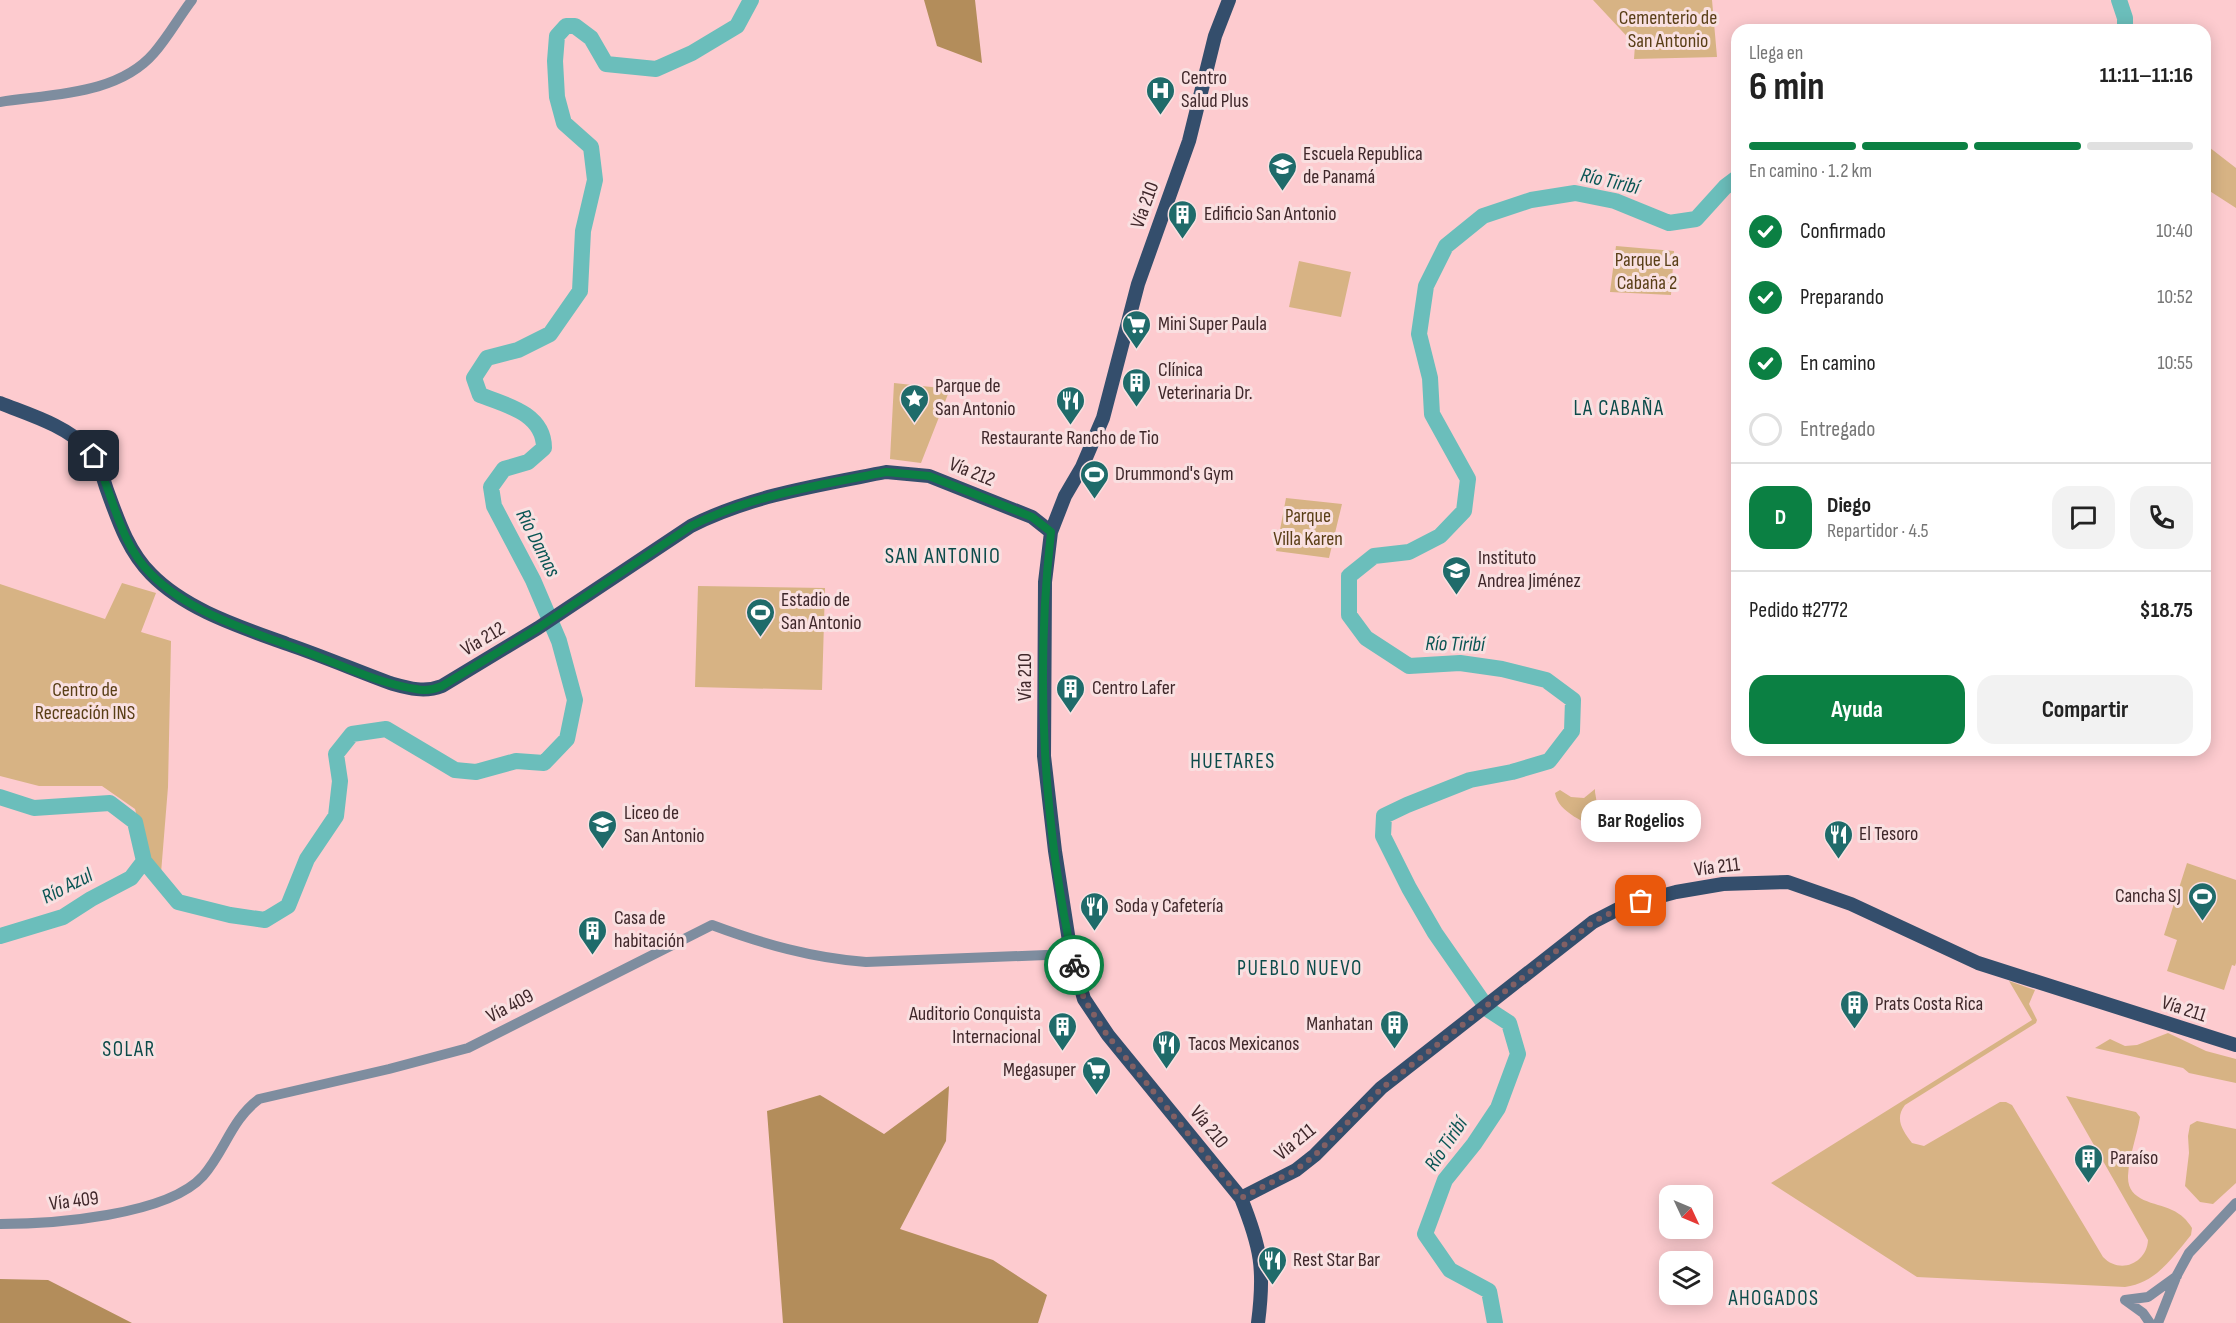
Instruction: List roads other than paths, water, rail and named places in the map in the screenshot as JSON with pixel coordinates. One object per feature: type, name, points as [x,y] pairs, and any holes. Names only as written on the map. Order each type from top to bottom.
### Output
[{"type":"main road","name":"Vía 210","points":[[1229,0],[1215,36],[1189,141],[1138,284],[1103,418],[1082,467],[1065,496],[1051,532],[1045,582],[1044,756],[1055,850],[1071,954],[1084,999],[1102,1028],[1241,1198],[1260,1252],[1262,1293],[1258,1323]]},
{"type":"main road","name":"Vía 212","points":[[0,403],[44,420],[72,435],[88,448],[99,467],[126,539],[151,574],[191,602],[242,627],[390,682],[426,690],[442,686],[538,628],[691,526],[753,501],[886,472],[929,476],[1032,517],[1051,532]]},
{"type":"main road","name":"Vía 211","points":[[1241,1198],[1296,1170],[1315,1155],[1381,1089],[1505,989],[1593,922],[1624,906],[1676,892],[1723,884],[1788,882],[1851,904],[1978,963],[2236,1045]]},
{"type":"street","points":[[0,102],[88,89],[126,75],[154,53],[192,0]]},
{"type":"street","name":"Vía 409","points":[[0,1224],[52,1223],[115,1214],[183,1192],[202,1178],[238,1119],[246,1109],[260,1099],[468,1048],[712,925],[791,951],[855,962],[1071,954]]},
{"type":"street","points":[[2158,1323],[2177,1275],[2189,1253],[2236,1203]]},
{"type":"street","points":[[2150,1323],[2143,1313],[2125,1300],[2148,1297],[2177,1275]]},
{"type":"waterway","name":"Río Damas","points":[[0,797],[34,808],[110,803],[135,822],[144,861],[178,902],[230,915],[265,920],[288,906],[307,859],[336,816],[340,781],[336,754],[352,734],[386,729],[455,770],[476,772],[516,761],[544,763],[567,739],[575,700],[559,641],[533,580],[494,506],[491,487],[504,469],[528,462],[544,448],[542,436],[538,427],[522,412],[480,395],[474,378],[487,358],[518,350],[550,334],[580,291],[583,231],[595,180],[591,147],[564,123],[557,97],[555,61],[557,36],[566,26],[575,26],[591,38],[606,64],[656,69],[692,53],[737,26],[751,0]]},
{"type":"waterway","name":"Río Tiribí","points":[[2119,0],[2125,24]]},
{"type":"waterway","name":"Río Tiribí","points":[[1483,1002],[1435,933],[1409,888],[1383,836],[1384,816],[1470,780],[1512,772],[1549,761],[1572,731],[1573,700],[1546,680],[1502,669],[1460,663],[1409,666],[1366,638],[1349,615],[1349,576],[1374,556],[1409,552],[1440,536],[1464,511],[1468,479],[1432,414],[1430,378],[1419,334],[1426,286],[1446,246],[1483,216],[1531,200],[1575,193],[1615,201],[1669,223],[1696,219],[1731,182]]},
{"type":"waterway","name":"Río Azul","points":[[0,936],[63,917],[131,878],[144,861]]},
{"type":"waterway","name":"Río Tiribí","points":[[1489,1010],[1509,1023],[1518,1054],[1498,1108],[1474,1144],[1445,1180],[1425,1234],[1450,1270],[1489,1291],[1495,1323]]},
{"type":"place","name":"Centro Salud Plus","points":[[1160,116]]},
{"type":"place","name":"Escuela Republica de Panamá","points":[[1282,192]]},
{"type":"place","name":"Edificio San Antonio","points":[[1183,240]]},
{"type":"place","name":"Mini Super Paula","points":[[1137,350]]},
{"type":"place","name":"Clínica Veterinaria Dr.","points":[[1137,408]]},
{"type":"place","name":"Parque de San Antonio","points":[[914,424]]},
{"type":"place","name":"Restaurante Rancho de Tio","points":[[1070,426]]},
{"type":"place","name":"Drummond's Gym","points":[[1094,500]]},
{"type":"place","name":"Instituto Andrea Jiménez","points":[[1457,596]]},
{"type":"place","name":"Estadio de San Antonio","points":[[760,638]]},
{"type":"place","name":"Centro Lafer","points":[[1071,714]]},
{"type":"place","name":"Liceo de San Antonio","points":[[603,850]]},
{"type":"place","name":"El Tesoro","points":[[1838,860]]},
{"type":"place","name":"Bar Rogelios","points":[[1641,901]]},
{"type":"place","name":"Cancha SJ","points":[[2202,922]]},
{"type":"place","name":"Soda y Cafetería","points":[[1094,932]]},
{"type":"place","name":"Casa de habitación","points":[[593,956]]},
{"type":"place","name":"Prats Costa Rica","points":[[1854,1030]]},
{"type":"place","name":"Manhatan","points":[[1394,1050]]},
{"type":"place","name":"Auditorio Conquista Internacional","points":[[1062,1052]]},
{"type":"place","name":"Tacos Mexicanos","points":[[1167,1070]]},
{"type":"place","name":"Megasuper","points":[[1097,1096]]},
{"type":"place","name":"Paraíso","points":[[2089,1184]]},
{"type":"place","name":"Rest Star Bar","points":[[1272,1286]]},
{"type":"district","name":"LA CABAÑA","points":[[1619,408]]},
{"type":"district","name":"SAN ANTONIO","points":[[943,556]]},
{"type":"district","name":"HUETARES","points":[[1233,761]]},
{"type":"district","name":"PUEBLO NUEVO","points":[[1300,968]]},
{"type":"district","name":"SOLAR","points":[[129,1049]]},
{"type":"district","name":"AHOGADOS","points":[[1774,1298]]},
{"type":"park label","name":"Cementerio de San Antonio","points":[[1668,30]]},
{"type":"park label","name":"Parque La Cabaña 2","points":[[1647,272]]},
{"type":"park label","name":"Parque Villa Karen","points":[[1308,528]]},
{"type":"park label","name":"Centro de Recreación INS","points":[[85,702]]}]
